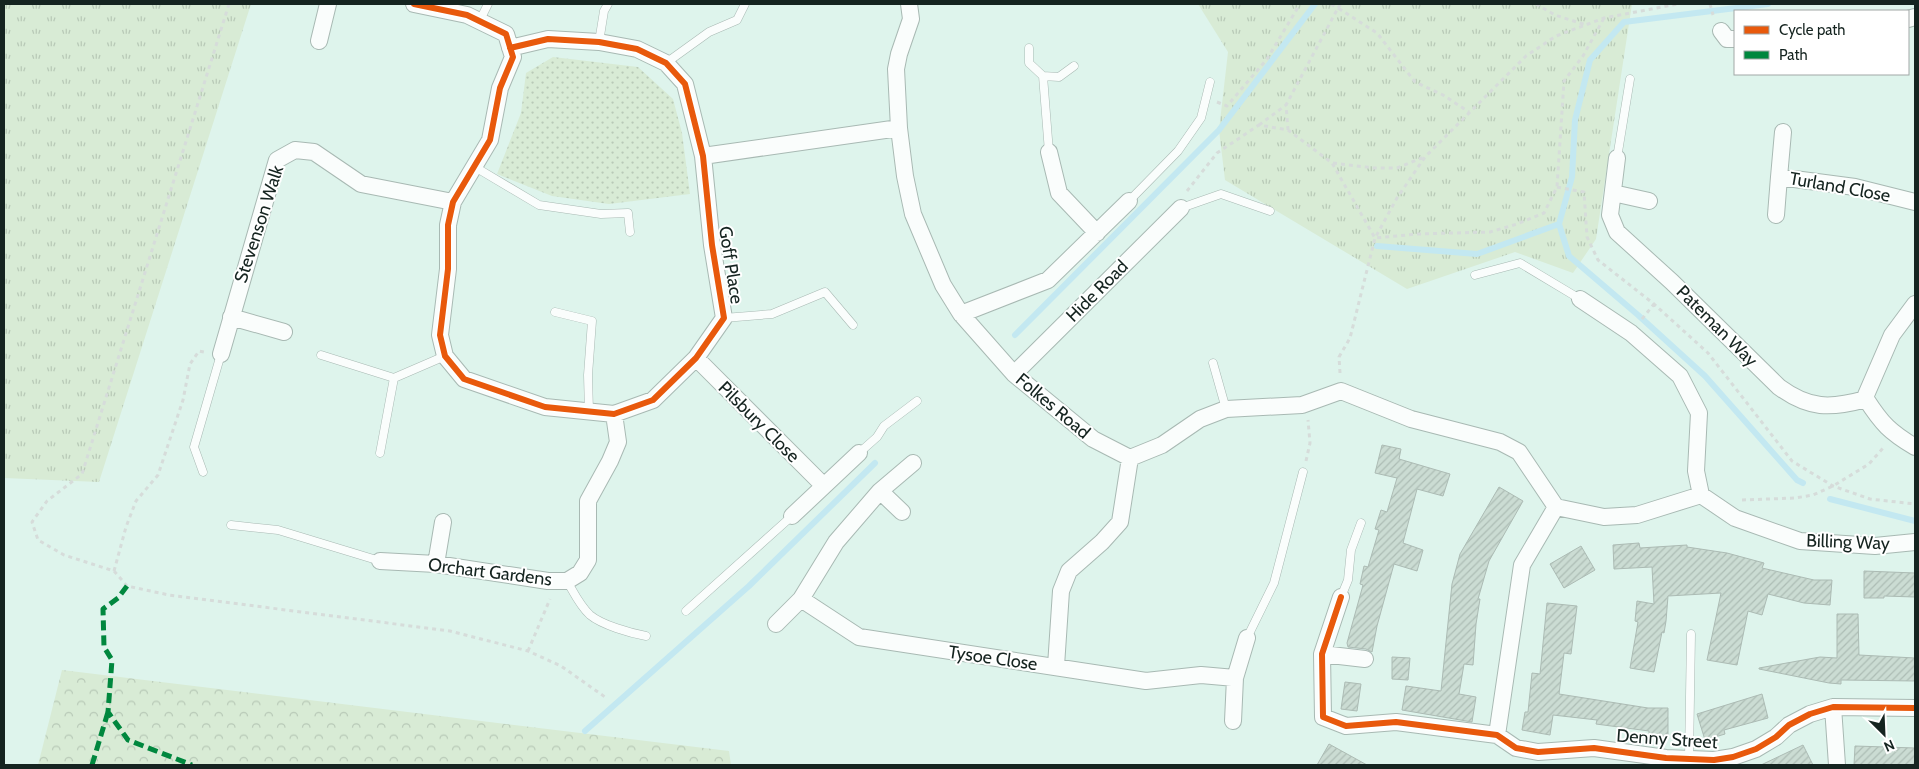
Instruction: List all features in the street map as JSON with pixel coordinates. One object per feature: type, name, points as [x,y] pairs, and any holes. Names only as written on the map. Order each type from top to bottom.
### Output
[{"type":"street","points":[[318,40],[328,4]]},
{"type":"street","points":[[414,4],[467,15],[480,20],[506,34],[513,57],[500,88],[490,140],[453,202],[448,225],[448,269],[440,335],[444,356],[464,379],[545,407],[614,414]]},
{"type":"street","name":"Folkes Road","points":[[909,4],[911,19],[896,69],[899,128],[905,176],[913,214],[943,285],[961,314],[1014,374],[1093,440],[1130,458]]},
{"type":"street","points":[[510,48],[548,39],[600,42],[637,49],[666,62]]},
{"type":"street","name":"Goff Place","points":[[614,414],[653,400],[696,358],[724,318],[712,245],[703,156],[685,84],[666,62]]},
{"type":"street","points":[[703,156],[899,128]]},
{"type":"street","name":"Turland Close","points":[[1783,132],[1779,176],[1855,187],[1915,202]]},
{"type":"street","name":"Stevenson Walk","points":[[221,354],[277,160],[295,150],[314,152],[361,184],[453,202]]},
{"type":"street","points":[[1049,152],[1059,193],[1097,233]]},
{"type":"street","name":"Pateman Way","points":[[1617,158],[1610,215],[1617,232],[1672,282],[1779,387],[1795,398],[1814,404],[1833,406],[1866,399]]},
{"type":"street","points":[[1776,215],[1779,176]]},
{"type":"street","points":[[1613,193],[1649,202]]},
{"type":"street","points":[[961,314],[1048,280],[1129,201]]},
{"type":"street","name":"Hide Road","points":[[1014,374],[1181,208]]},
{"type":"street","points":[[1130,458],[1162,445],[1200,418],[1226,408],[1302,405],[1341,391],[1411,420],[1500,442],[1519,452],[1556,507],[1604,517],[1637,515],[1708,500],[1696,471],[1699,413],[1680,376],[1631,333],[1580,299]]},
{"type":"street","points":[[1915,304],[1892,335],[1866,394],[1866,399],[1880,420],[1894,435],[1915,448]]},
{"type":"street","points":[[231,317],[284,332]]},
{"type":"street","name":"Pilsbury Close","points":[[696,358],[823,485]]},
{"type":"street","name":"Orchart Gardens","points":[[380,561],[436,564],[562,581],[580,573],[588,560],[588,501],[618,442],[614,414]]},
{"type":"street","points":[[792,516],[859,453]]},
{"type":"street","name":"Tysoe Close","points":[[801,599],[859,637],[963,654],[1056,666],[1061,591],[1069,571],[1102,542],[1120,522],[1130,458]]},
{"type":"street","points":[[776,624],[801,599],[836,542],[880,491],[913,463]]},
{"type":"street","points":[[880,491],[902,512]]},
{"type":"street","name":"Billing Way","points":[[1708,500],[1735,518],[1800,541],[1875,546],[1915,542]]},
{"type":"street","points":[[1341,597],[1322,654],[1323,716],[1346,726],[1396,722],[1497,736],[1522,565],[1556,507]]},
{"type":"street","points":[[436,564],[443,522]]},
{"type":"street","points":[[1233,722],[1235,678],[1247,638]]},
{"type":"street","points":[[1322,654],[1365,659]]},
{"type":"street","points":[[1056,666],[1146,681],[1201,675],[1235,678]]},
{"type":"street","points":[[1833,708],[1836,765]]},
{"type":"street","name":"Denny Street","points":[[1497,736],[1516,748],[1538,752],[1594,748],[1666,758],[1714,760],[1732,757],[1756,748],[1776,737],[1789,725],[1810,714],[1833,708],[1915,708]]},
{"type":"lane","points":[[480,20],[488,4]]},
{"type":"lane","points":[[600,42],[604,11],[608,4]]},
{"type":"lane","points":[[666,62],[709,32],[737,20],[745,4]]},
{"type":"lane","points":[[1029,48],[1029,63],[1043,76],[1059,77],[1074,66]]},
{"type":"lane","points":[[1043,76],[1049,152]]},
{"type":"lane","points":[[1617,158],[1630,78]]},
{"type":"lane","points":[[1129,201],[1178,151],[1201,118],[1210,82]]},
{"type":"lane","points":[[475,167],[540,205],[601,214],[628,213],[630,232]]},
{"type":"lane","points":[[1181,208],[1221,194],[1270,211]]},
{"type":"lane","points":[[1475,275],[1520,263],[1580,299]]},
{"type":"lane","points":[[724,318],[772,314],[826,292],[853,325]]},
{"type":"lane","points":[[555,312],[592,321],[588,375],[589,412]]},
{"type":"lane","points":[[203,472],[194,447],[221,354]]},
{"type":"lane","points":[[321,354],[394,378],[444,356]]},
{"type":"lane","points":[[1213,363],[1226,408]]},
{"type":"lane","points":[[380,453],[394,378]]},
{"type":"lane","points":[[859,453],[877,437],[884,426],[917,401]]},
{"type":"lane","points":[[1247,638],[1274,583],[1303,472]]},
{"type":"lane","points":[[686,611],[792,516]]},
{"type":"lane","points":[[1341,597],[1348,580],[1351,550],[1361,524]]},
{"type":"lane","points":[[231,525],[278,530],[380,561]]},
{"type":"lane","points":[[562,581],[591,616],[630,633],[646,636]]},
{"type":"lane","points":[[1689,758],[1691,634]]},
{"type":"path","points":[[229,4],[82,474],[47,501],[32,522],[38,540],[64,555],[114,571],[127,586],[169,595],[450,631],[528,651],[561,666],[605,697]]},
{"type":"path","points":[[1201,118],[1216,102],[1227,106],[1267,59],[1300,4]]},
{"type":"path","points":[[1330,4],[1377,33],[1415,82],[1443,95],[1469,112]]},
{"type":"path","points":[[1181,208],[1188,189],[1217,153],[1286,105],[1341,4]]},
{"type":"path","points":[[1536,4],[1555,15],[1586,25]]},
{"type":"path","points":[[1341,391],[1339,357],[1350,338],[1376,238],[1397,198],[1425,157],[1526,56],[1556,36],[1604,18],[1678,4]]},
{"type":"path","points":[[1710,4],[1724,30]]},
{"type":"path","points":[[1376,238],[1417,234],[1490,232],[1544,214],[1557,187],[1564,81],[1584,56],[1604,18]]},
{"type":"path","points":[[1286,105],[1288,130]]},
{"type":"path","points":[[1259,125],[1288,130],[1332,162],[1376,238]]},
{"type":"path","points":[[1332,162],[1374,168],[1397,168],[1425,157]]},
{"type":"path","points":[[1557,187],[1584,192],[1587,237],[1598,260],[1654,304],[1708,353],[1792,461],[1833,486],[1870,499],[1915,504]]},
{"type":"path","points":[[1648,313],[1654,304]]},
{"type":"path","points":[[114,571],[126,527],[136,501],[158,475],[183,400],[190,364],[199,351],[221,354]]},
{"type":"path","points":[[1302,405],[1308,422],[1310,443],[1303,472]]},
{"type":"path","points":[[1708,500],[1795,498],[1813,495],[1833,486],[1869,464],[1894,435]]},
{"type":"path","points":[[528,651],[562,581]]},
{"type":"green space","points":[[4,4],[251,4],[99,482],[4,478]]},
{"type":"green space","points":[[1198,4],[1632,4],[1596,239],[1573,273],[1515,252],[1407,289],[1225,180],[1219,130],[1228,52]]},
{"type":"green space","points":[[553,57],[638,67],[673,99],[682,133],[690,194],[609,204],[552,196],[497,174],[521,113],[526,73]]},
{"type":"green space","points":[[62,670],[729,751],[731,765],[38,765]]},
{"type":"building","points":[[1382,445],[1401,449],[1399,459],[1450,474],[1443,496],[1417,489],[1403,543],[1423,550],[1417,571],[1394,564],[1372,652],[1366,649],[1348,647],[1347,643],[1363,585],[1360,584],[1364,566],[1368,567],[1379,530],[1375,529],[1381,510],[1387,512],[1397,478],[1375,473]]},
{"type":"building","points":[[1499,487],[1523,501],[1489,561],[1478,599],[1480,599],[1473,665],[1464,664],[1459,694],[1476,697],[1472,722],[1402,710],[1406,686],[1441,691],[1452,584],[1460,554]]},
{"type":"building","points":[[1639,543],[1640,548],[1687,545],[1687,547],[1727,553],[1764,563],[1762,568],[1814,580],[1832,580],[1830,605],[1804,603],[1768,594],[1762,615],[1748,611],[1737,665],[1707,660],[1721,593],[1668,596],[1664,633],[1662,632],[1654,672],[1630,668],[1638,622],[1635,621],[1637,601],[1654,604],[1652,567],[1614,569],[1613,545]]},
{"type":"building","points":[[1581,546],[1595,570],[1564,588],[1550,564]]},
{"type":"building","points":[[1864,571],[1915,573],[1915,597],[1884,596],[1884,598],[1864,598]]},
{"type":"building","points":[[1547,603],[1577,606],[1571,654],[1564,653],[1559,694],[1648,708],[1668,708],[1668,736],[1649,737],[1649,731],[1596,724],[1597,720],[1553,715],[1550,735],[1522,730],[1525,712],[1528,712],[1532,673],[1540,674]]},
{"type":"building","points":[[1837,614],[1858,614],[1859,655],[1915,658],[1915,681],[1841,680],[1841,684],[1759,669],[1820,657],[1837,658]]},
{"type":"building","points":[[1392,657],[1410,658],[1408,680],[1392,679]]},
{"type":"building","points":[[1345,682],[1361,684],[1357,711],[1341,709]]},
{"type":"building","points":[[1762,694],[1768,718],[1724,730],[1725,734],[1705,740],[1697,714]]},
{"type":"building","points":[[1329,744],[1367,765],[1317,765]]},
{"type":"building","points":[[1803,745],[1813,765],[1761,765]]},
{"type":"building","points":[[1855,746],[1915,748],[1915,765],[1854,765]]},
{"type":"waterway","points":[[1015,335],[1219,130],[1315,4]]},
{"type":"waterway","points":[[1559,224],[1572,177],[1575,120],[1590,60],[1624,22],[1768,4]]},
{"type":"waterway","points":[[1377,246],[1477,254],[1559,224],[1569,256],[1705,376],[1797,480],[1803,483]]},
{"type":"waterway","points":[[585,731],[749,586],[875,463]]},
{"type":"waterway","points":[[1830,499],[1915,521]]},
{"type":"marked path","points":[[127,586],[118,598],[103,609],[104,647],[112,660],[108,712],[128,740],[192,765]]},
{"type":"marked path","points":[[92,765],[108,712]]},
{"type":"cycle path","points":[[414,4],[467,15],[506,34],[513,57],[500,88],[490,140],[453,202],[448,225],[448,269],[440,335],[445,356],[464,379],[545,407],[614,414],[653,400],[696,358],[724,318],[712,245],[703,156],[685,84],[666,63],[637,49],[599,42],[548,39],[510,48]]},
{"type":"cycle path","points":[[1341,597],[1322,654],[1323,717],[1346,726],[1396,722],[1497,735],[1516,748],[1538,752],[1594,748],[1666,758],[1714,760],[1733,757],[1756,749],[1776,737],[1789,725],[1810,714],[1833,707],[1915,708]]}]
